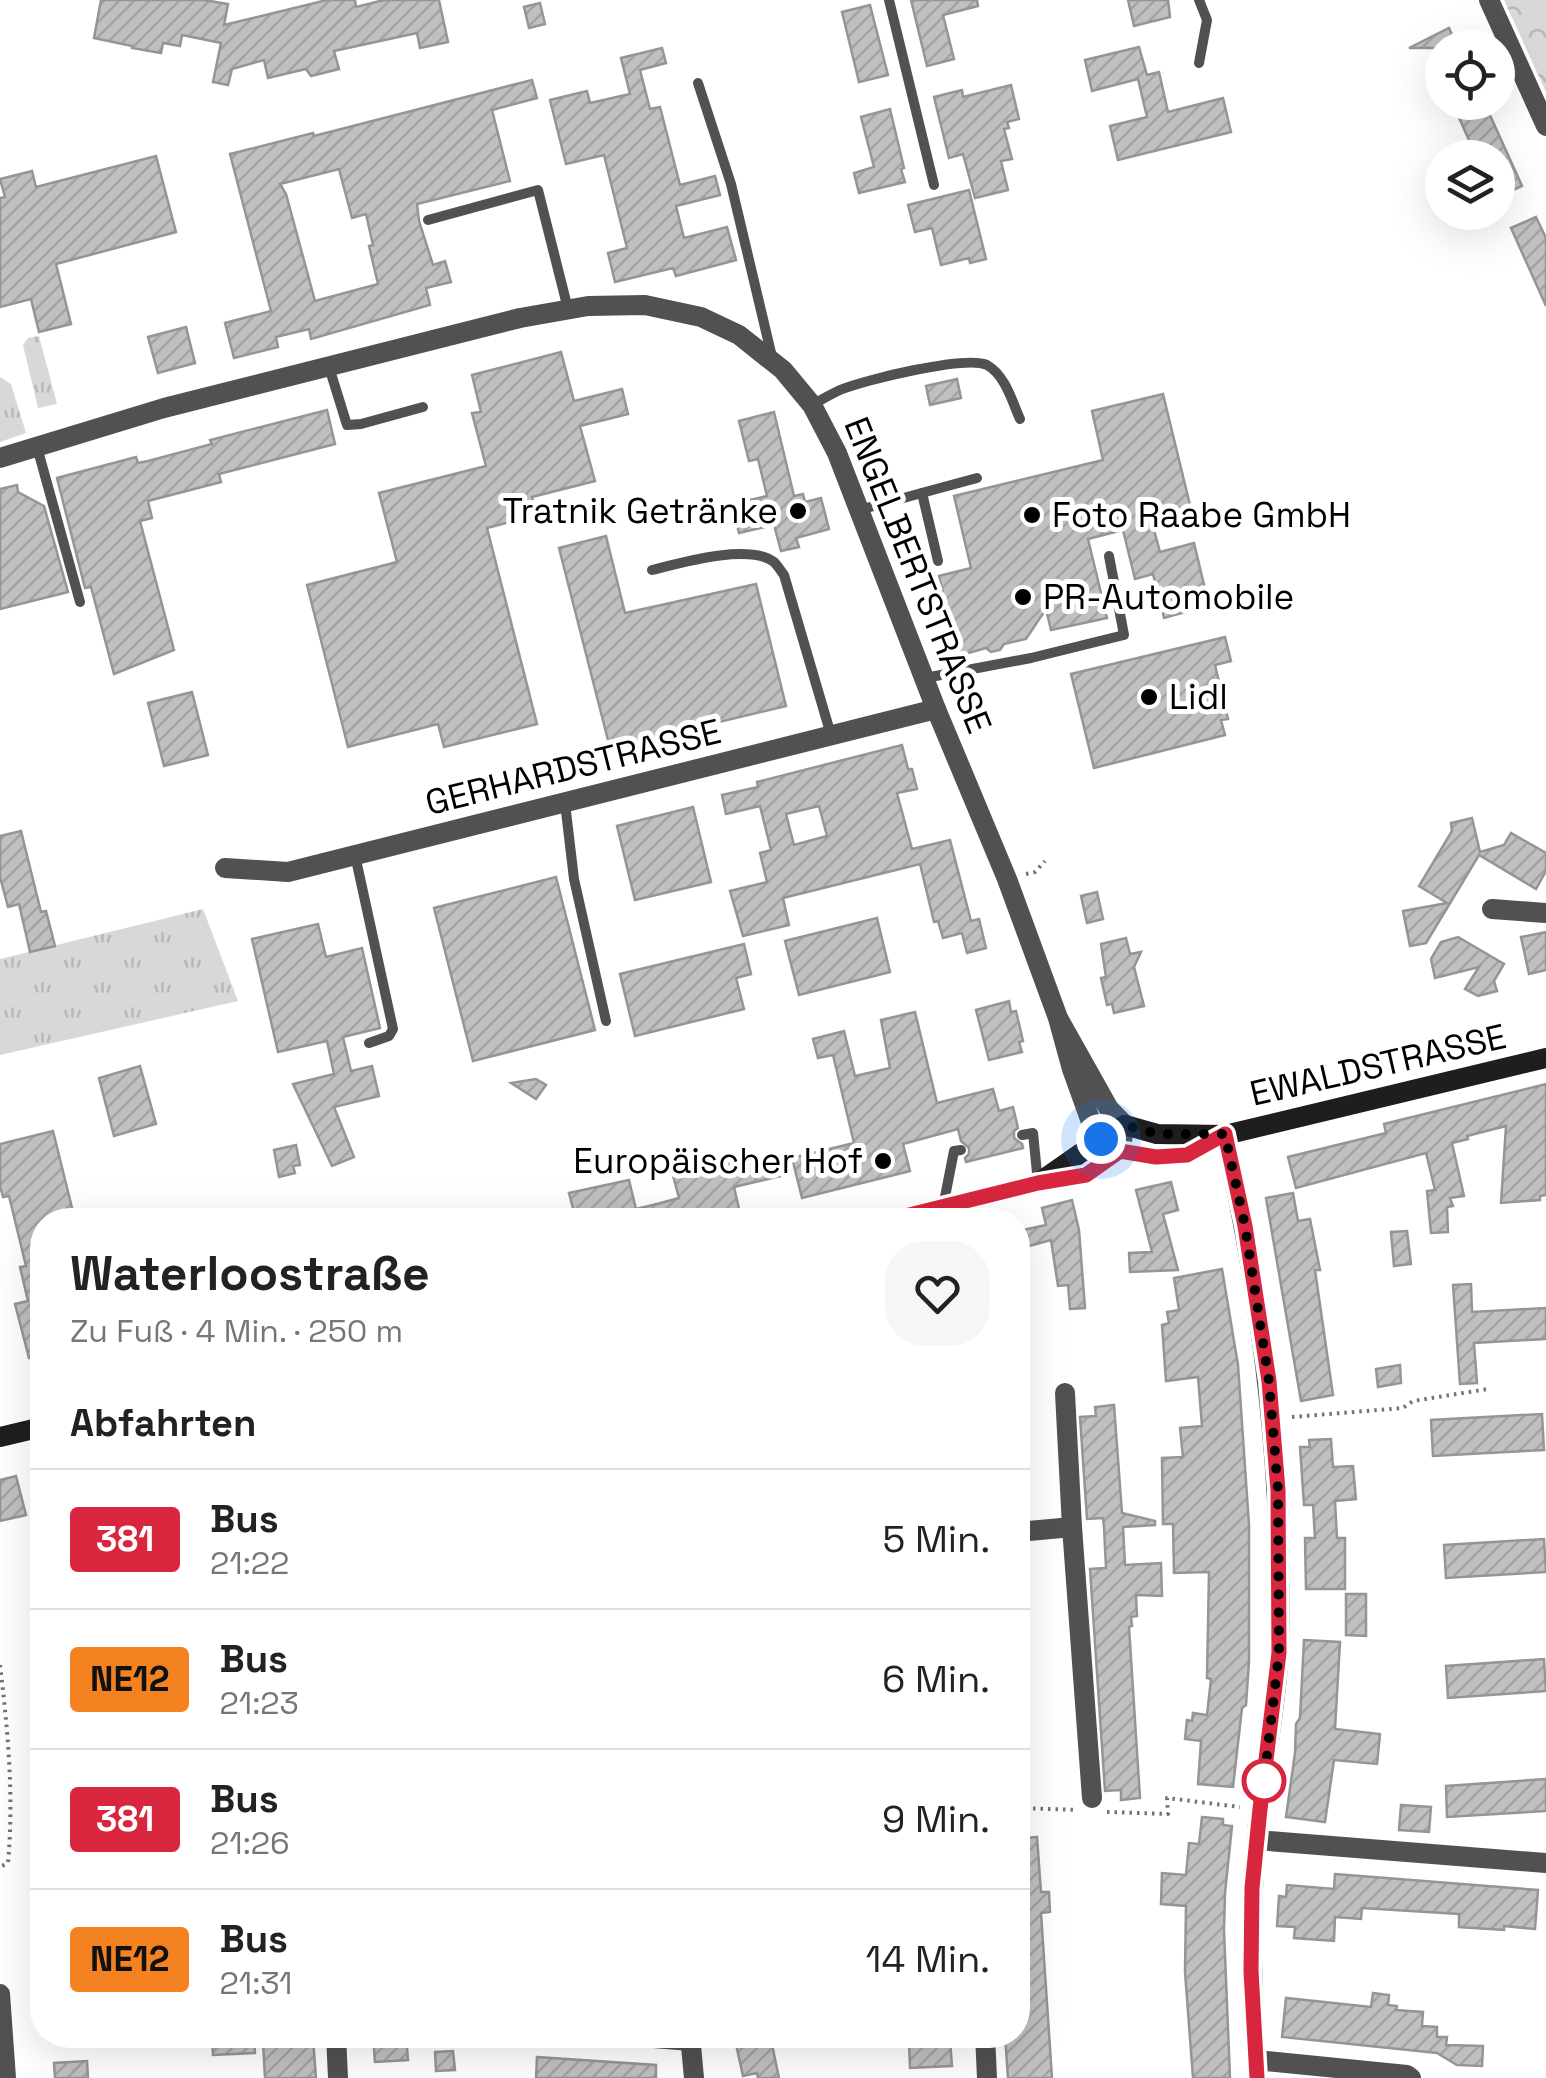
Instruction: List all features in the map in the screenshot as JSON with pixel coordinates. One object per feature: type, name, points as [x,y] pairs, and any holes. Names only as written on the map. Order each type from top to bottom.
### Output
[{"type":"main road","name":"EWALDSTRASSE","points":[[1124,1125],[1158,1134],[1225,1134],[1546,1058]]},
{"type":"main road","points":[[1038,1183],[1124,1125]]},
{"type":"main road","name":"EWALDSTRASSE","points":[[1120,1151],[1156,1157],[1187,1155],[1225,1134]]},
{"type":"main road","points":[[943,1208],[1086,1175],[1120,1151]]},
{"type":"main road","points":[[0,1437],[30,1430]]},
{"type":"street","points":[[1488,0],[1546,126]]},
{"type":"street","name":"ENGELBERTSTRASSE","points":[[0,458],[164,408],[568,309],[645,305],[701,317],[739,335],[783,370],[812,405],[838,454],[936,709],[994,846],[1058,1018],[1090,1119],[1101,1139]]},
{"type":"street","name":"GERHARDSTRASSE","points":[[224,868],[288,872],[936,709]]},
{"type":"street","points":[[1492,909],[1546,912]]},
{"type":"street","name":"ENGELBERTSTRASSE","points":[[1058,1018],[1109,1109],[1124,1125]]},
{"type":"street","points":[[1101,1139],[1120,1151],[1124,1125]]},
{"type":"street","points":[[1225,1134],[1245,1226],[1269,1381],[1278,1490],[1279,1653],[1252,1888],[1256,2069],[1411,2078]]},
{"type":"street","points":[[1065,1393],[1092,1798]]},
{"type":"street","points":[[1030,1531],[1072,1527]]},
{"type":"street","points":[[1256,1840],[1546,1863]]},
{"type":"street","points":[[0,1994],[6,2078]]},
{"type":"street","points":[[337,2048],[338,2078]]},
{"type":"street","points":[[691,2048],[694,2078]]},
{"type":"street","points":[[986,2048],[987,2078]]},
{"type":"lane","points":[[888,0],[934,185]]},
{"type":"lane","points":[[1199,0],[1206,20],[1199,62]]},
{"type":"lane","points":[[698,83],[731,184],[773,362]]},
{"type":"lane","points":[[428,220],[538,190],[568,309]]},
{"type":"lane","points":[[812,405],[842,389],[968,362],[996,372],[1020,418]]},
{"type":"lane","points":[[328,367],[347,425],[423,406]]},
{"type":"lane","points":[[36,447],[80,602]]},
{"type":"lane","points":[[860,510],[977,478]]},
{"type":"lane","points":[[922,493],[938,561]]},
{"type":"lane","points":[[652,570],[711,556],[756,555],[773,561],[784,576],[831,735]]},
{"type":"lane","points":[[924,678],[1124,635],[1108,556]]},
{"type":"lane","points":[[565,802],[574,879],[606,1022]]},
{"type":"lane","points":[[356,855],[393,1029],[389,1036],[369,1043]]},
{"type":"lane","points":[[1022,1135],[1033,1133],[1038,1183]]},
{"type":"lane","points":[[943,1208],[954,1151],[961,1150]]},
{"type":"path","points":[[1272,1418],[1403,1408],[1413,1402],[1488,1389]]},
{"type":"path","points":[[0,1665],[11,1774],[11,1830],[8,1863],[0,1867]]},
{"type":"path","points":[[1030,1808],[1168,1814],[1166,1798],[1260,1809]]},
{"type":"green space","points":[[1504,0],[1546,0],[1546,92]]},
{"type":"green space","points":[[39,336],[57,404],[38,408],[23,345],[28,338]]},
{"type":"green space","points":[[0,377],[11,384],[26,433],[0,442]]},
{"type":"green space","points":[[203,909],[238,1001],[0,1055],[0,959]]},
{"type":"building","points":[[101,0],[204,0],[228,4],[224,25],[327,0],[355,0],[356,7],[384,0],[439,0],[448,42],[420,48],[417,33],[334,51],[339,69],[311,76],[306,69],[268,78],[264,60],[232,69],[228,85],[213,82],[221,43],[182,35],[180,46],[163,43],[161,53],[94,38]]},
{"type":"building","points":[[911,0],[977,0],[978,6],[943,15],[954,59],[927,66]]},
{"type":"building","points":[[1128,0],[1168,0],[1170,17],[1134,26]]},
{"type":"building","points":[[540,3],[545,24],[529,28],[524,7]]},
{"type":"building","points":[[870,5],[888,75],[859,82],[842,12]]},
{"type":"building","points":[[1425,40],[1425,48],[1409,48]]},
{"type":"building","points":[[1139,47],[1147,75],[1159,72],[1168,112],[1223,98],[1231,132],[1118,160],[1110,126],[1147,117],[1138,79],[1092,91],[1085,60]]},
{"type":"building","points":[[662,48],[666,63],[640,70],[650,109],[660,107],[680,185],[715,176],[720,195],[676,206],[684,238],[727,227],[736,260],[676,276],[673,268],[615,282],[608,253],[627,248],[604,155],[566,164],[550,100],[587,91],[590,103],[630,94],[621,58]]},
{"type":"building","points":[[532,80],[537,98],[492,110],[510,181],[417,204],[433,265],[445,261],[451,282],[426,288],[430,305],[311,339],[309,329],[276,337],[278,347],[234,358],[225,323],[271,311],[230,154],[313,133],[314,136]],"holes":[[[339,169],[352,218],[366,214],[378,284],[315,301],[280,184]]]},
{"type":"building","points":[[1011,85],[1019,119],[1007,122],[1009,128],[1004,129],[1012,159],[1001,161],[1008,190],[975,198],[963,154],[949,158],[934,97],[962,90],[963,97]]},
{"type":"building","points":[[890,109],[905,182],[859,193],[854,173],[874,167],[861,117]]},
{"type":"building","points":[[1460,120],[1492,120],[1501,140],[1469,140]]},
{"type":"building","points":[[156,156],[176,232],[56,264],[71,324],[39,332],[31,299],[0,307],[0,198],[5,197],[0,179],[32,171],[36,187]]},
{"type":"building","points":[[1515,171],[1522,186],[1515,189]]},
{"type":"building","points":[[969,190],[986,259],[970,263],[969,258],[941,265],[932,228],[915,232],[908,205]]},
{"type":"building","points":[[1536,217],[1546,238],[1546,306],[1512,230]]},
{"type":"building","points":[[186,327],[195,363],[158,373],[148,337]]},
{"type":"building","points":[[561,352],[574,401],[622,389],[628,414],[580,426],[595,481],[532,497],[536,515],[487,528],[537,724],[444,747],[438,724],[348,747],[307,585],[397,562],[379,493],[486,466],[472,413],[481,412],[472,375]]},
{"type":"building","points":[[957,379],[961,398],[930,405],[926,386]]},
{"type":"building","points":[[1163,394],[1190,505],[1150,515],[1160,552],[1194,543],[1207,597],[1183,603],[1185,612],[1164,618],[1153,574],[1135,579],[1123,530],[1088,539],[1107,618],[1051,630],[1046,609],[1026,639],[1004,644],[1000,650],[991,652],[986,648],[958,656],[939,576],[971,568],[954,496],[1103,460],[1092,411]]},
{"type":"building","points":[[327,410],[335,444],[219,474],[221,482],[148,501],[152,518],[140,521],[174,650],[114,674],[91,587],[85,588],[57,478],[136,457],[138,463],[148,461],[212,444],[210,440]]},
{"type":"building","points":[[774,412],[794,496],[803,494],[805,502],[821,498],[829,529],[796,538],[799,547],[781,551],[774,525],[739,533],[732,504],[767,496],[758,459],[749,461],[739,421]]},
{"type":"building","points":[[17,485],[18,492],[44,506],[68,592],[0,609],[0,489]]},
{"type":"building","points":[[606,536],[625,613],[756,584],[786,706],[610,748],[559,548]]},
{"type":"building","name":"Lidl","points":[[1225,637],[1231,661],[1215,665],[1228,719],[1221,720],[1225,735],[1094,768],[1071,674]]},
{"type":"building","points":[[192,692],[208,755],[164,766],[148,703]]},
{"type":"building","points":[[902,745],[917,789],[897,793],[912,849],[950,840],[971,921],[979,919],[986,948],[967,953],[962,933],[943,938],[938,921],[934,922],[920,864],[783,898],[789,925],[743,936],[730,891],[767,882],[760,853],[771,850],[760,806],[726,814],[722,795],[758,787],[757,782]],"holes":[[[819,806],[827,836],[794,845],[786,814]]]},
{"type":"building","points":[[693,807],[711,882],[635,900],[617,826]]},
{"type":"building","points":[[1472,818],[1480,852],[1504,845],[1511,833],[1546,853],[1546,871],[1536,889],[1479,855],[1426,943],[1410,946],[1403,911],[1447,903],[1419,886],[1452,831],[1451,823]]},
{"type":"building","points":[[21,831],[41,912],[46,911],[55,946],[30,952],[19,904],[8,907],[0,877],[0,836]]},
{"type":"building","points":[[556,877],[595,1030],[473,1061],[434,908]]},
{"type":"building","points":[[1097,892],[1103,919],[1087,923],[1081,896]]},
{"type":"building","points":[[877,918],[890,972],[799,995],[785,941]]},
{"type":"building","points":[[318,924],[326,957],[362,948],[380,1028],[343,1037],[351,1071],[372,1066],[379,1096],[334,1107],[354,1157],[332,1166],[293,1084],[334,1074],[327,1041],[278,1052],[252,939]]},
{"type":"building","points":[[1546,932],[1546,970],[1529,974],[1521,937]]},
{"type":"building","points":[[1458,937],[1504,964],[1494,981],[1497,991],[1478,996],[1465,989],[1479,967],[1435,978],[1431,959],[1441,942]]},
{"type":"building","points":[[1126,938],[1130,954],[1141,952],[1134,967],[1144,1006],[1114,1013],[1112,1004],[1107,1005],[1101,978],[1106,977],[1101,944]]},
{"type":"building","points":[[744,944],[751,974],[736,978],[744,1009],[635,1036],[620,974]]},
{"type":"building","points":[[1009,1001],[1011,1012],[1016,1011],[1022,1052],[989,1060],[976,1010]]},
{"type":"building","points":[[915,1012],[937,1103],[993,1089],[999,1111],[1013,1107],[1018,1128],[1014,1138],[1023,1148],[966,1162],[969,1148],[961,1141],[958,1129],[903,1144],[910,1171],[802,1198],[792,1158],[854,1143],[833,1055],[818,1058],[813,1039],[844,1031],[855,1076],[890,1068],[881,1020]]},
{"type":"building","points":[[140,1066],[156,1124],[114,1136],[99,1078]]},
{"type":"building","points":[[536,1079],[546,1085],[536,1099],[511,1083]]},
{"type":"building","points":[[1546,1084],[1546,1195],[1540,1196],[1540,1200],[1501,1203],[1506,1126],[1452,1143],[1464,1196],[1450,1198],[1453,1206],[1447,1207],[1448,1232],[1431,1233],[1427,1191],[1435,1190],[1426,1153],[1296,1188],[1288,1157],[1386,1133],[1384,1124]]},
{"type":"building","points":[[53,1131],[72,1208],[30,1208],[29,1358],[15,1304],[28,1301],[20,1267],[26,1266],[9,1196],[3,1197],[0,1186],[0,1144]]},
{"type":"building","points":[[296,1145],[300,1165],[293,1166],[295,1173],[279,1177],[274,1150]]},
{"type":"building","points":[[730,1153],[734,1168],[785,1157],[789,1174],[734,1187],[739,1208],[640,1208],[679,1198],[671,1168]]},
{"type":"building","points":[[629,1180],[636,1208],[573,1208],[569,1193]]},
{"type":"building","points":[[1171,1182],[1178,1210],[1163,1214],[1178,1270],[1130,1272],[1129,1253],[1152,1252],[1136,1190]]},
{"type":"building","points":[[1293,1193],[1298,1221],[1310,1219],[1320,1270],[1315,1270],[1333,1395],[1301,1401],[1266,1198]]},
{"type":"building","points":[[1072,1200],[1079,1230],[1085,1308],[1070,1309],[1068,1285],[1058,1286],[1051,1240],[1030,1246],[1030,1228],[1046,1225],[1042,1208]]},
{"type":"building","points":[[1407,1231],[1411,1264],[1394,1266],[1391,1232]]},
{"type":"building","points":[[1222,1269],[1238,1365],[1249,1525],[1249,1661],[1233,1787],[1198,1784],[1201,1741],[1185,1739],[1187,1720],[1192,1721],[1193,1713],[1207,1715],[1211,1679],[1207,1678],[1209,1572],[1174,1573],[1173,1524],[1163,1524],[1162,1458],[1183,1457],[1180,1428],[1202,1426],[1198,1377],[1166,1381],[1162,1325],[1169,1323],[1167,1312],[1179,1310],[1174,1278]]},
{"type":"building","points":[[1471,1284],[1472,1312],[1546,1308],[1546,1339],[1474,1343],[1477,1383],[1460,1384],[1453,1285]]},
{"type":"building","points":[[1400,1365],[1401,1383],[1378,1387],[1376,1369]]},
{"type":"building","points":[[1114,1405],[1122,1513],[1155,1521],[1155,1525],[1123,1527],[1125,1565],[1161,1563],[1162,1596],[1136,1595],[1137,1616],[1131,1617],[1140,1798],[1121,1800],[1121,1790],[1105,1791],[1090,1569],[1106,1568],[1104,1527],[1103,1518],[1087,1519],[1080,1417],[1096,1416],[1095,1407]]},
{"type":"building","points":[[1542,1414],[1544,1450],[1433,1456],[1431,1420]]},
{"type":"building","points":[[1331,1439],[1333,1467],[1353,1466],[1356,1499],[1335,1501],[1337,1538],[1345,1538],[1345,1589],[1306,1589],[1305,1538],[1315,1538],[1313,1505],[1304,1505],[1300,1447],[1310,1447],[1309,1440]]},
{"type":"building","points":[[16,1476],[26,1515],[0,1521],[0,1480]]},
{"type":"building","points":[[1544,1539],[1546,1572],[1446,1578],[1444,1545]]},
{"type":"building","points":[[1346,1594],[1366,1594],[1366,1636],[1346,1635]]},
{"type":"building","points":[[1304,1640],[1340,1642],[1335,1729],[1380,1734],[1377,1764],[1334,1760],[1325,1822],[1286,1817],[1296,1724],[1300,1718]]},
{"type":"building","points":[[1544,1659],[1546,1691],[1448,1698],[1446,1666]]},
{"type":"building","points":[[1546,1779],[1546,1811],[1447,1817],[1446,1786]]},
{"type":"building","points":[[1401,1805],[1431,1807],[1429,1832],[1399,1830]]},
{"type":"building","points":[[1202,1817],[1223,1819],[1223,1825],[1232,1826],[1224,1930],[1230,2078],[1193,2078],[1185,1972],[1186,1906],[1161,1904],[1162,1873],[1186,1875],[1189,1843],[1199,1844]]},
{"type":"building","points":[[1037,1837],[1041,1892],[1049,1892],[1050,1912],[1041,1913],[1052,2078],[1008,2078],[1006,2048],[1030,2048],[1030,1838]]},
{"type":"building","points":[[1335,1874],[1538,1890],[1535,1929],[1459,1927],[1459,1914],[1362,1908],[1361,1919],[1335,1917],[1334,1941],[1294,1938],[1295,1927],[1277,1926],[1279,1896],[1286,1897],[1287,1885],[1334,1889]]},
{"type":"building","points":[[1373,1993],[1389,1995],[1388,2005],[1397,2006],[1396,2010],[1423,2012],[1422,2026],[1437,2027],[1437,2037],[1447,2037],[1446,2045],[1483,2046],[1482,2066],[1457,2065],[1437,2053],[1282,2037],[1286,1998],[1371,2007]]},
{"type":"building","points":[[213,2048],[255,2048],[255,2053],[213,2055]]},
{"type":"building","points":[[263,2048],[314,2048],[316,2078],[265,2078]]},
{"type":"building","points":[[374,2048],[407,2048],[408,2060],[375,2062]]},
{"type":"building","points":[[737,2048],[773,2048],[779,2078],[758,2078],[757,2073],[743,2076]]},
{"type":"building","points":[[909,2048],[951,2048],[952,2066],[910,2068]]},
{"type":"building","points":[[453,2051],[455,2070],[436,2071],[435,2052]]},
{"type":"building","points":[[537,2057],[656,2065],[656,2078],[536,2078]]},
{"type":"building","points":[[87,2061],[88,2078],[55,2078],[54,2063]]},
{"type":"bus line","name":"381","points":[[943,1208],[1086,1175],[1120,1151],[1156,1157],[1187,1155],[1225,1134],[1245,1226],[1269,1381],[1278,1490],[1279,1653],[1252,1888],[1251,1971],[1257,2078]]},
{"type":"place","name":"Tratnik Getränke","points":[[798,511]]},
{"type":"place","name":"Foto Raabe GmbH","points":[[1032,515]]},
{"type":"place","name":"PR-Automobile","points":[[1023,597]]},
{"type":"place","name":"Lidl","points":[[1149,697]]},
{"type":"place","name":"Europäischer Hof","points":[[883,1161]]},
{"type":"route","points":[[1101,1139],[1124,1125],[1158,1134],[1225,1134],[1245,1226],[1269,1381],[1278,1490],[1279,1653],[1264,1781]]}]
